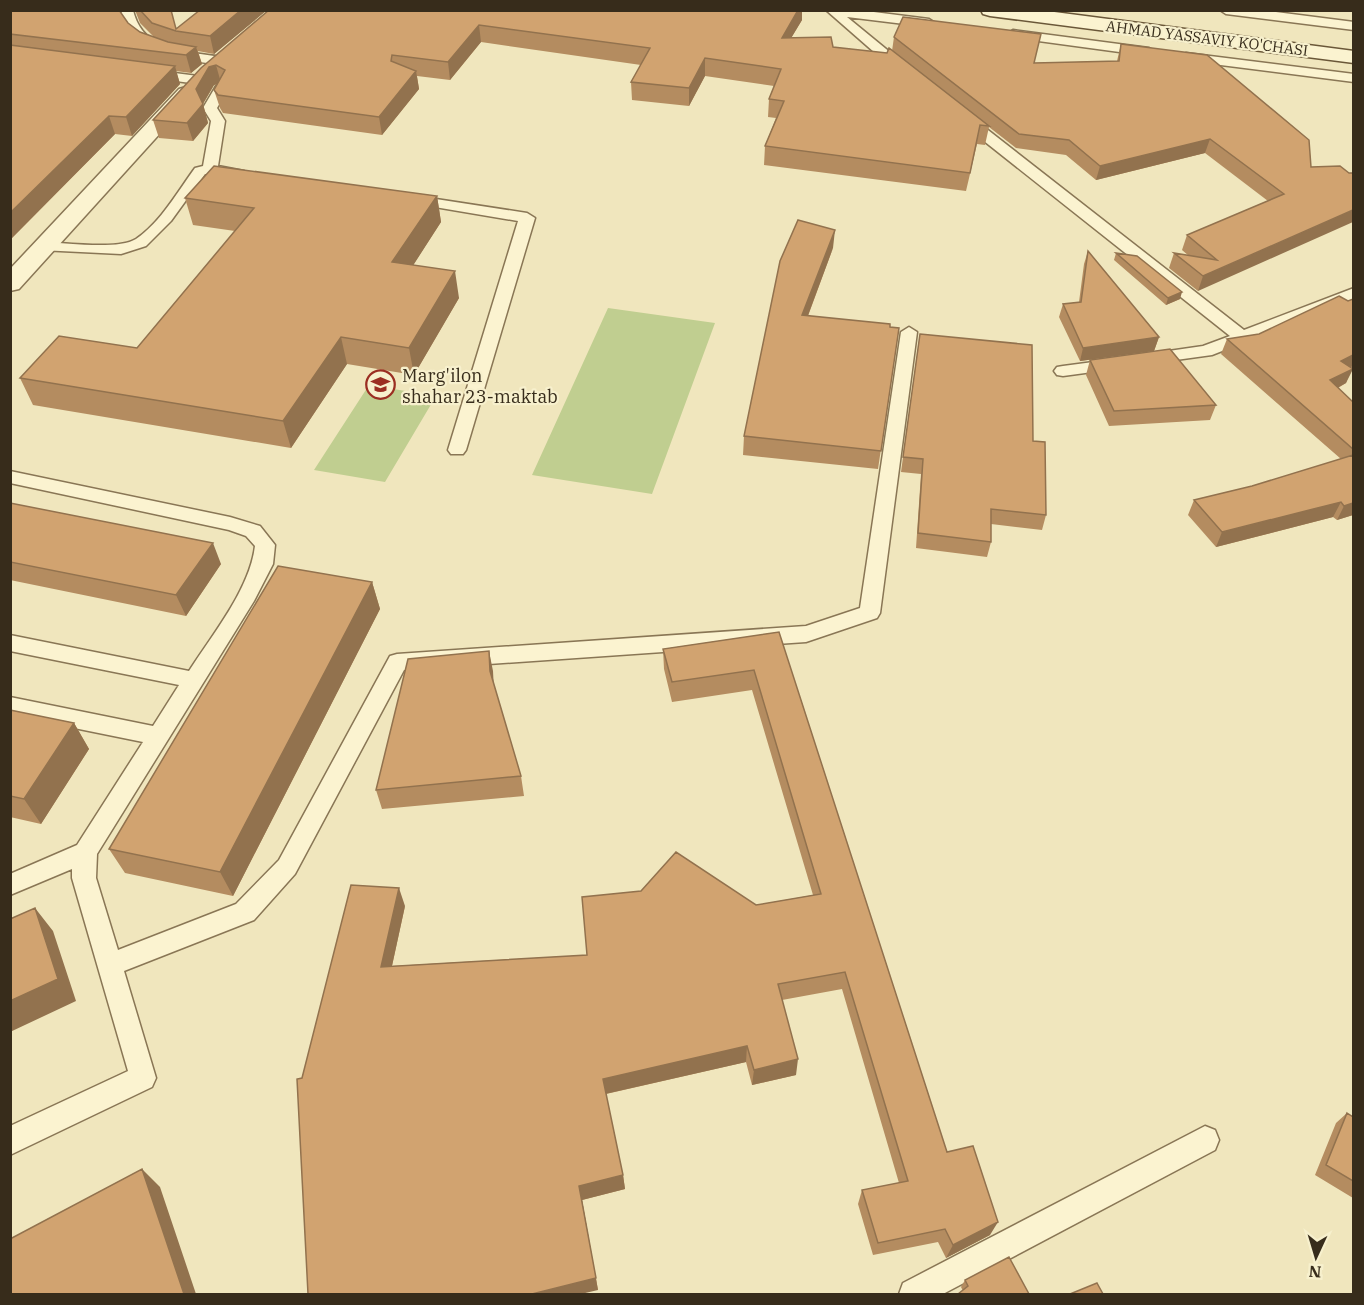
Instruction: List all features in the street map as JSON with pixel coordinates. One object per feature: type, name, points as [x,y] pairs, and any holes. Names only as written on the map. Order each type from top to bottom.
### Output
[{"type":"street","name":"AHMAD YASSAVIY KO'CHASI","points":[[990,10],[1044,14],[1353,57]]},
{"type":"street","points":[[10,284],[198,80],[239,46]]},
{"type":"lane","points":[[127,10],[129,20],[151,46],[221,61]]},
{"type":"lane","points":[[1226,10],[1353,26]]},
{"type":"lane","points":[[831,11],[939,25]]},
{"type":"lane","points":[[831,11],[915,78]]},
{"type":"lane","points":[[998,33],[1353,78]]},
{"type":"lane","points":[[139,72],[198,80]]},
{"type":"lane","points":[[210,169],[218,122],[210,108],[221,89]]},
{"type":"lane","points":[[952,108],[1242,337]]},
{"type":"lane","points":[[45,247],[121,249],[141,243],[166,218],[195,175],[210,169],[256,176]]},
{"type":"lane","points":[[393,197],[527,218],[457,450]]},
{"type":"lane","points":[[1063,371],[1206,351],[1353,293]]},
{"type":"lane","points":[[110,965],[246,912],[287,867],[397,662],[807,634],[870,613],[909,332]]},
{"type":"lane","points":[[10,477],[230,524],[253,531],[265,545],[263,564],[247,596],[85,852],[84,878],[143,1078],[10,1141]]},
{"type":"lane","points":[[10,643],[194,680]]},
{"type":"lane","points":[[10,706],[158,736]]},
{"type":"lane","points":[[10,885],[85,852]]},
{"type":"lane","points":[[914,1294],[1205,1140]]},
{"type":"green space","points":[[608,308],[715,323],[652,494],[532,475]]},
{"type":"green space","points":[[369,385],[436,396],[385,482],[314,470]]},
{"type":"building","points":[[10,10],[119,10],[128,23],[140,32],[168,42],[196,47],[186,55],[10,34]]},
{"type":"building","points":[[140,10],[171,10],[176,29],[200,10],[241,10],[210,36],[176,31],[152,23]]},
{"type":"building","points":[[269,10],[798,10],[782,38],[831,37],[833,47],[887,53],[889,48],[989,126],[980,125],[970,173],[765,146],[784,101],[769,99],[781,69],[705,58],[689,88],[631,82],[650,48],[479,25],[448,62],[392,55],[391,61],[416,71],[379,117],[218,95],[214,90],[225,70],[216,65],[209,67],[196,89],[203,104],[187,123],[153,120],[201,68]]},
{"type":"building","points":[[903,17],[1041,34],[1034,63],[1119,61],[1121,44],[1207,55],[1309,140],[1311,167],[1340,166],[1349,173],[1353,173],[1353,210],[1203,276],[1174,253],[1217,260],[1187,235],[1284,194],[1210,139],[1100,166],[1069,140],[1019,134],[894,37]]},
{"type":"building","points":[[10,45],[175,66],[126,117],[109,116],[10,213]]},
{"type":"building","points":[[214,166],[437,196],[392,262],[455,271],[409,348],[341,337],[283,421],[20,378],[59,336],[137,348],[254,208],[185,198]]},
{"type":"building","points":[[798,220],[835,230],[802,315],[890,324],[890,327],[899,328],[881,451],[744,436],[780,261]]},
{"type":"building","points":[[1088,251],[1159,337],[1083,348],[1063,304],[1081,302]]},
{"type":"building","points":[[1116,253],[1137,256],[1182,292],[1168,298]]},
{"type":"building","points":[[1339,296],[1348,301],[1353,299],[1353,355],[1341,361],[1353,369],[1330,380],[1353,402],[1353,449],[1227,339],[1259,334]]},
{"type":"building","points":[[920,334],[1032,345],[1033,441],[1045,442],[1046,515],[991,509],[991,542],[918,533],[923,459],[903,457]]},
{"type":"building","points":[[1170,349],[1216,405],[1114,411],[1090,360]]},
{"type":"building","points":[[1353,455],[1353,503],[1344,506],[1341,502],[1222,532],[1194,500],[1252,486]]},
{"type":"building","points":[[10,503],[213,543],[176,595],[10,562]]},
{"type":"building","points":[[278,566],[372,582],[220,872],[109,849]]},
{"type":"building","points":[[779,632],[947,1152],[973,1146],[998,1222],[953,1245],[945,1229],[878,1243],[862,1190],[908,1181],[845,972],[778,984],[798,1059],[754,1070],[747,1046],[603,1079],[623,1175],[579,1186],[596,1278],[532,1294],[308,1294],[297,1079],[302,1078],[351,885],[399,888],[381,967],[587,955],[582,897],[641,891],[676,852],[756,905],[821,894],[754,670],[672,682],[663,649]]},
{"type":"building","points":[[489,651],[490,671],[521,776],[376,790],[408,659]]},
{"type":"building","points":[[10,710],[74,723],[24,799],[10,796]]},
{"type":"building","points":[[35,908],[58,979],[10,1001],[10,919]]},
{"type":"building","points":[[1347,1113],[1353,1117],[1353,1181],[1326,1165]]},
{"type":"building","points":[[142,1169],[184,1294],[10,1294],[10,1239]]},
{"type":"building","points":[[1009,1257],[1029,1294],[958,1294],[968,1286],[965,1280]]},
{"type":"building","points":[[1097,1283],[1103,1294],[1070,1294]]},
{"type":"place","name":"Marg'ilon shahar 23-maktab","points":[[381,385]]}]
